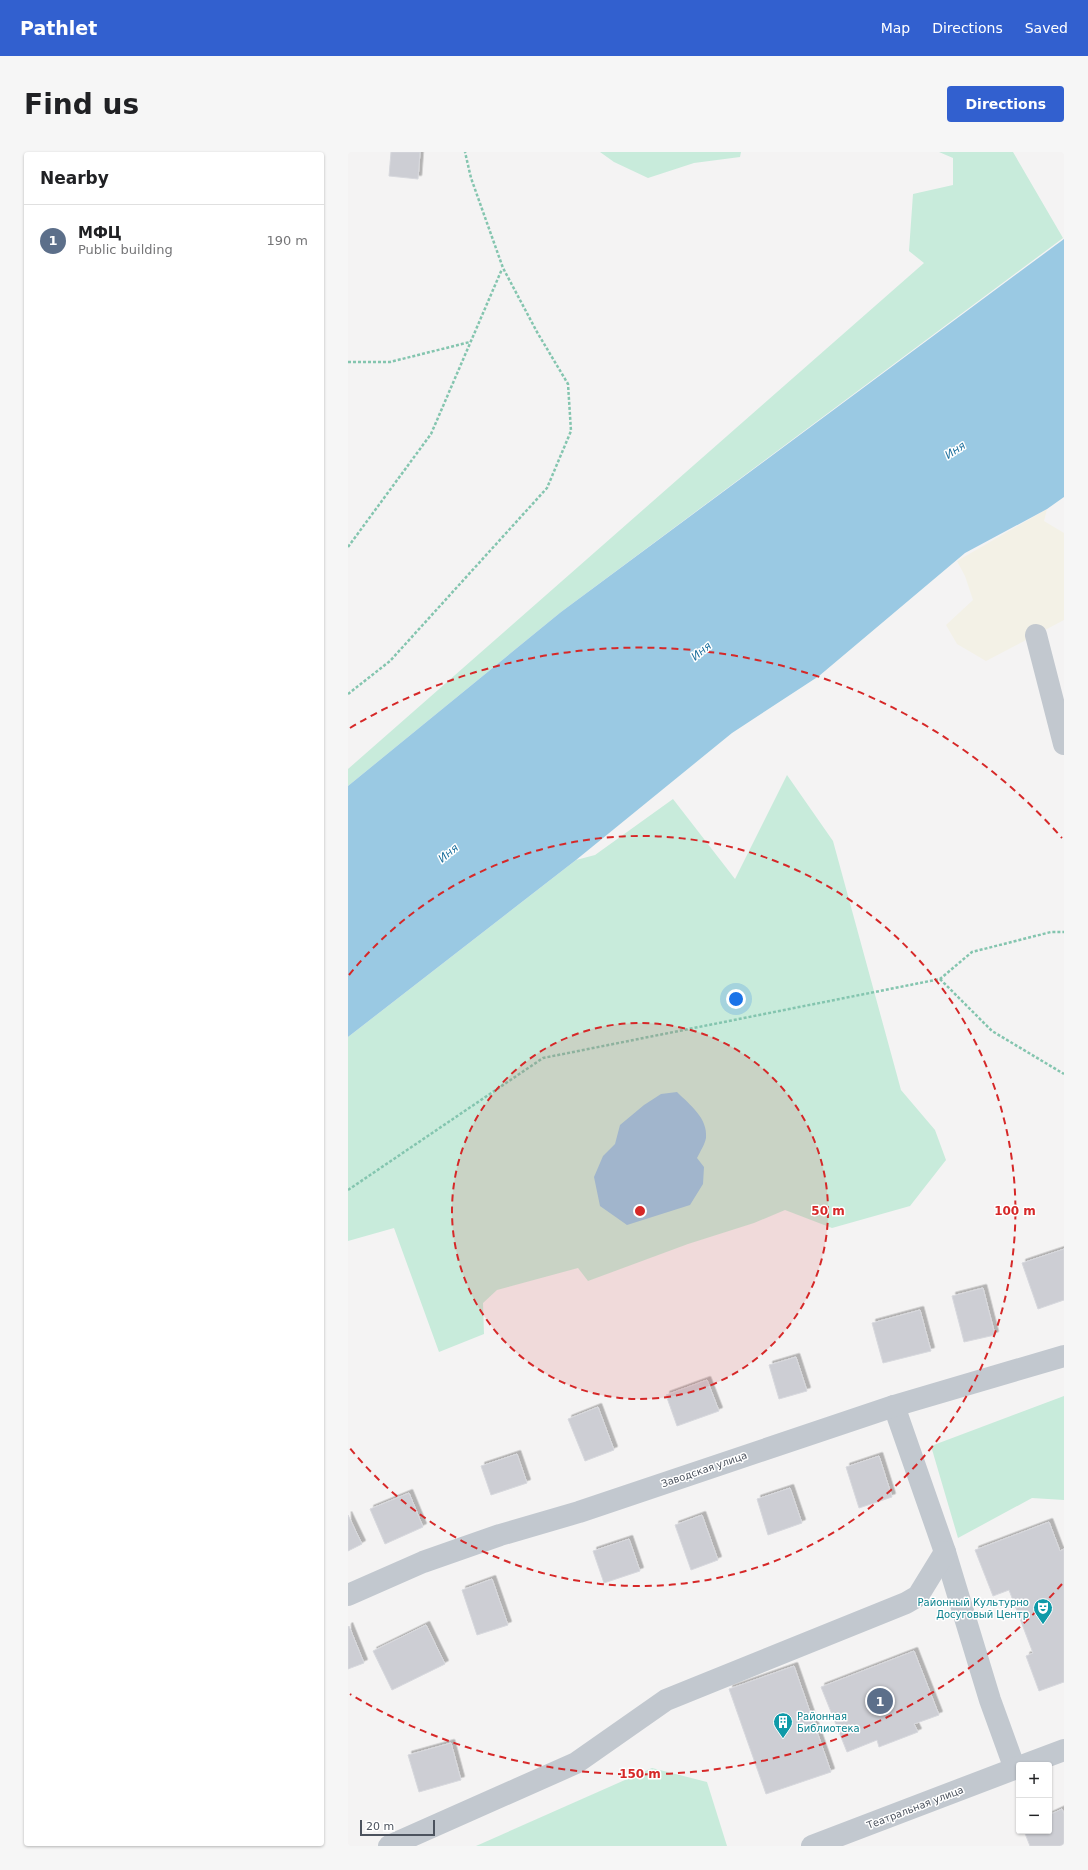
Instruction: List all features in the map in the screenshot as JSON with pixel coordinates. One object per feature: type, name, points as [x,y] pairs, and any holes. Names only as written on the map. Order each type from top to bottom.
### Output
[{"type":"street","points":[[1036,635],[1064,744]]},
{"type":"street","name":"Заводская улица","points":[[348,1595],[423,1562],[500,1535],[579,1512],[894,1406],[1064,1356]]},
{"type":"street","points":[[894,1406],[945,1552],[990,1700],[1017,1762]]},
{"type":"street","points":[[389,1846],[576,1763],[666,1700],[906,1603],[918,1596],[945,1552]]},
{"type":"street","name":"Театральная улица","points":[[1032,1762],[1064,1750]]},
{"type":"street","name":"Театральная улица","points":[[812,1846],[1016,1768]]},
{"type":"path","points":[[348,694],[390,661],[547,488],[571,431],[568,384],[503,268],[471,178],[465,152]]},
{"type":"path","points":[[348,547],[431,434],[503,268]]},
{"type":"path","points":[[348,362],[390,362],[471,342]]},
{"type":"path","points":[[348,1190],[543,1058],[940,979],[972,952],[1051,932],[1064,932]]},
{"type":"path","points":[[940,979],[992,1032],[1064,1074]]},
{"type":"green space","points":[[600,152],[741,152],[740,157],[694,163],[648,178],[614,162]]},
{"type":"green space","points":[[939,152],[1013,152],[1063,238],[561,612],[348,786],[348,769],[924,263],[909,251],[913,194],[953,185],[953,158]]},
{"type":"green space","points":[[787,775],[833,841],[901,1090],[935,1130],[946,1160],[910,1206],[832,1228],[785,1210],[754,1223],[688,1244],[588,1281],[578,1268],[497,1290],[483,1303],[484,1334],[439,1352],[394,1228],[348,1241],[348,1037],[576,860],[595,855],[673,799],[735,879]]},
{"type":"green space","points":[[1064,1396],[1064,1500],[1032,1498],[958,1538],[931,1446]]},
{"type":"green space","points":[[652,1768],[707,1782],[727,1846],[476,1846]]},
{"type":"sand","points":[[1047,509],[1044,521],[1064,533],[1064,620],[986,661],[957,644],[946,625],[973,600],[965,576],[957,561]]},
{"type":"water","name":"Иня","points":[[1064,239],[1064,497],[1047,509],[965,553],[819,676],[732,733],[576,860],[348,1037],[348,786],[561,612]]},
{"type":"water","points":[[677,1092],[697,1112],[706,1131],[704,1145],[697,1158],[704,1167],[703,1184],[690,1205],[627,1225],[600,1206],[594,1177],[603,1156],[615,1144],[620,1125],[644,1105],[661,1094]]},
{"type":"building","points":[[391,152],[420,152],[418,179],[389,176]]},
{"type":"building","points":[[1064,1249],[1064,1300],[1038,1309],[1022,1263]]},
{"type":"building","points":[[983,1288],[995,1335],[964,1342],[952,1296]]},
{"type":"building","points":[[920,1310],[931,1351],[883,1363],[872,1323]]},
{"type":"building","points":[[796,1357],[807,1391],[779,1399],[769,1365]]},
{"type":"building","points":[[707,1380],[719,1411],[677,1426],[666,1395]]},
{"type":"building","points":[[598,1407],[614,1450],[585,1461],[568,1419]]},
{"type":"building","points":[[517,1454],[527,1483],[491,1495],[481,1466]]},
{"type":"building","points":[[879,1456],[892,1497],[859,1508],[846,1467]]},
{"type":"building","points":[[790,1488],[802,1523],[768,1535],[757,1499]]},
{"type":"building","points":[[409,1493],[423,1527],[385,1544],[370,1509]]},
{"type":"building","points":[[348,1515],[362,1544],[348,1551]]},
{"type":"building","points":[[702,1515],[718,1560],[691,1570],[675,1525]]},
{"type":"building","name":"Районный Культурно Досуговый Центр","points":[[1049,1522],[1060,1551],[1064,1549],[1064,1682],[1039,1691],[1026,1656],[1033,1653],[1009,1590],[993,1596],[975,1550]]},
{"type":"building","points":[[629,1539],[640,1571],[604,1583],[593,1551]]},
{"type":"building","points":[[492,1579],[508,1625],[477,1635],[462,1590]]},
{"type":"building","points":[[426,1625],[445,1664],[392,1690],[373,1651]]},
{"type":"building","points":[[349,1626],[364,1663],[348,1669],[348,1627]]},
{"type":"building","points":[[914,1651],[939,1715],[914,1724],[918,1732],[879,1747],[877,1740],[847,1752],[821,1687]]},
{"type":"building","name":"Районная Библиотека","points":[[794,1666],[831,1772],[766,1794],[729,1689]]},
{"type":"building","points":[[451,1743],[461,1780],[419,1792],[408,1755]]},
{"type":"building","points":[[1062,1809],[1064,1814],[1064,1844],[1060,1846],[1030,1846],[1025,1834],[1052,1834],[1052,1814]]},
{"type":"place","name":"Районный Культурно Досуговый Центр","points":[[1043,1625]]},
{"type":"place","name":"МФЦ","points":[[880,1701]]},
{"type":"place","name":"Районная Библиотека","points":[[783,1739]]}]
